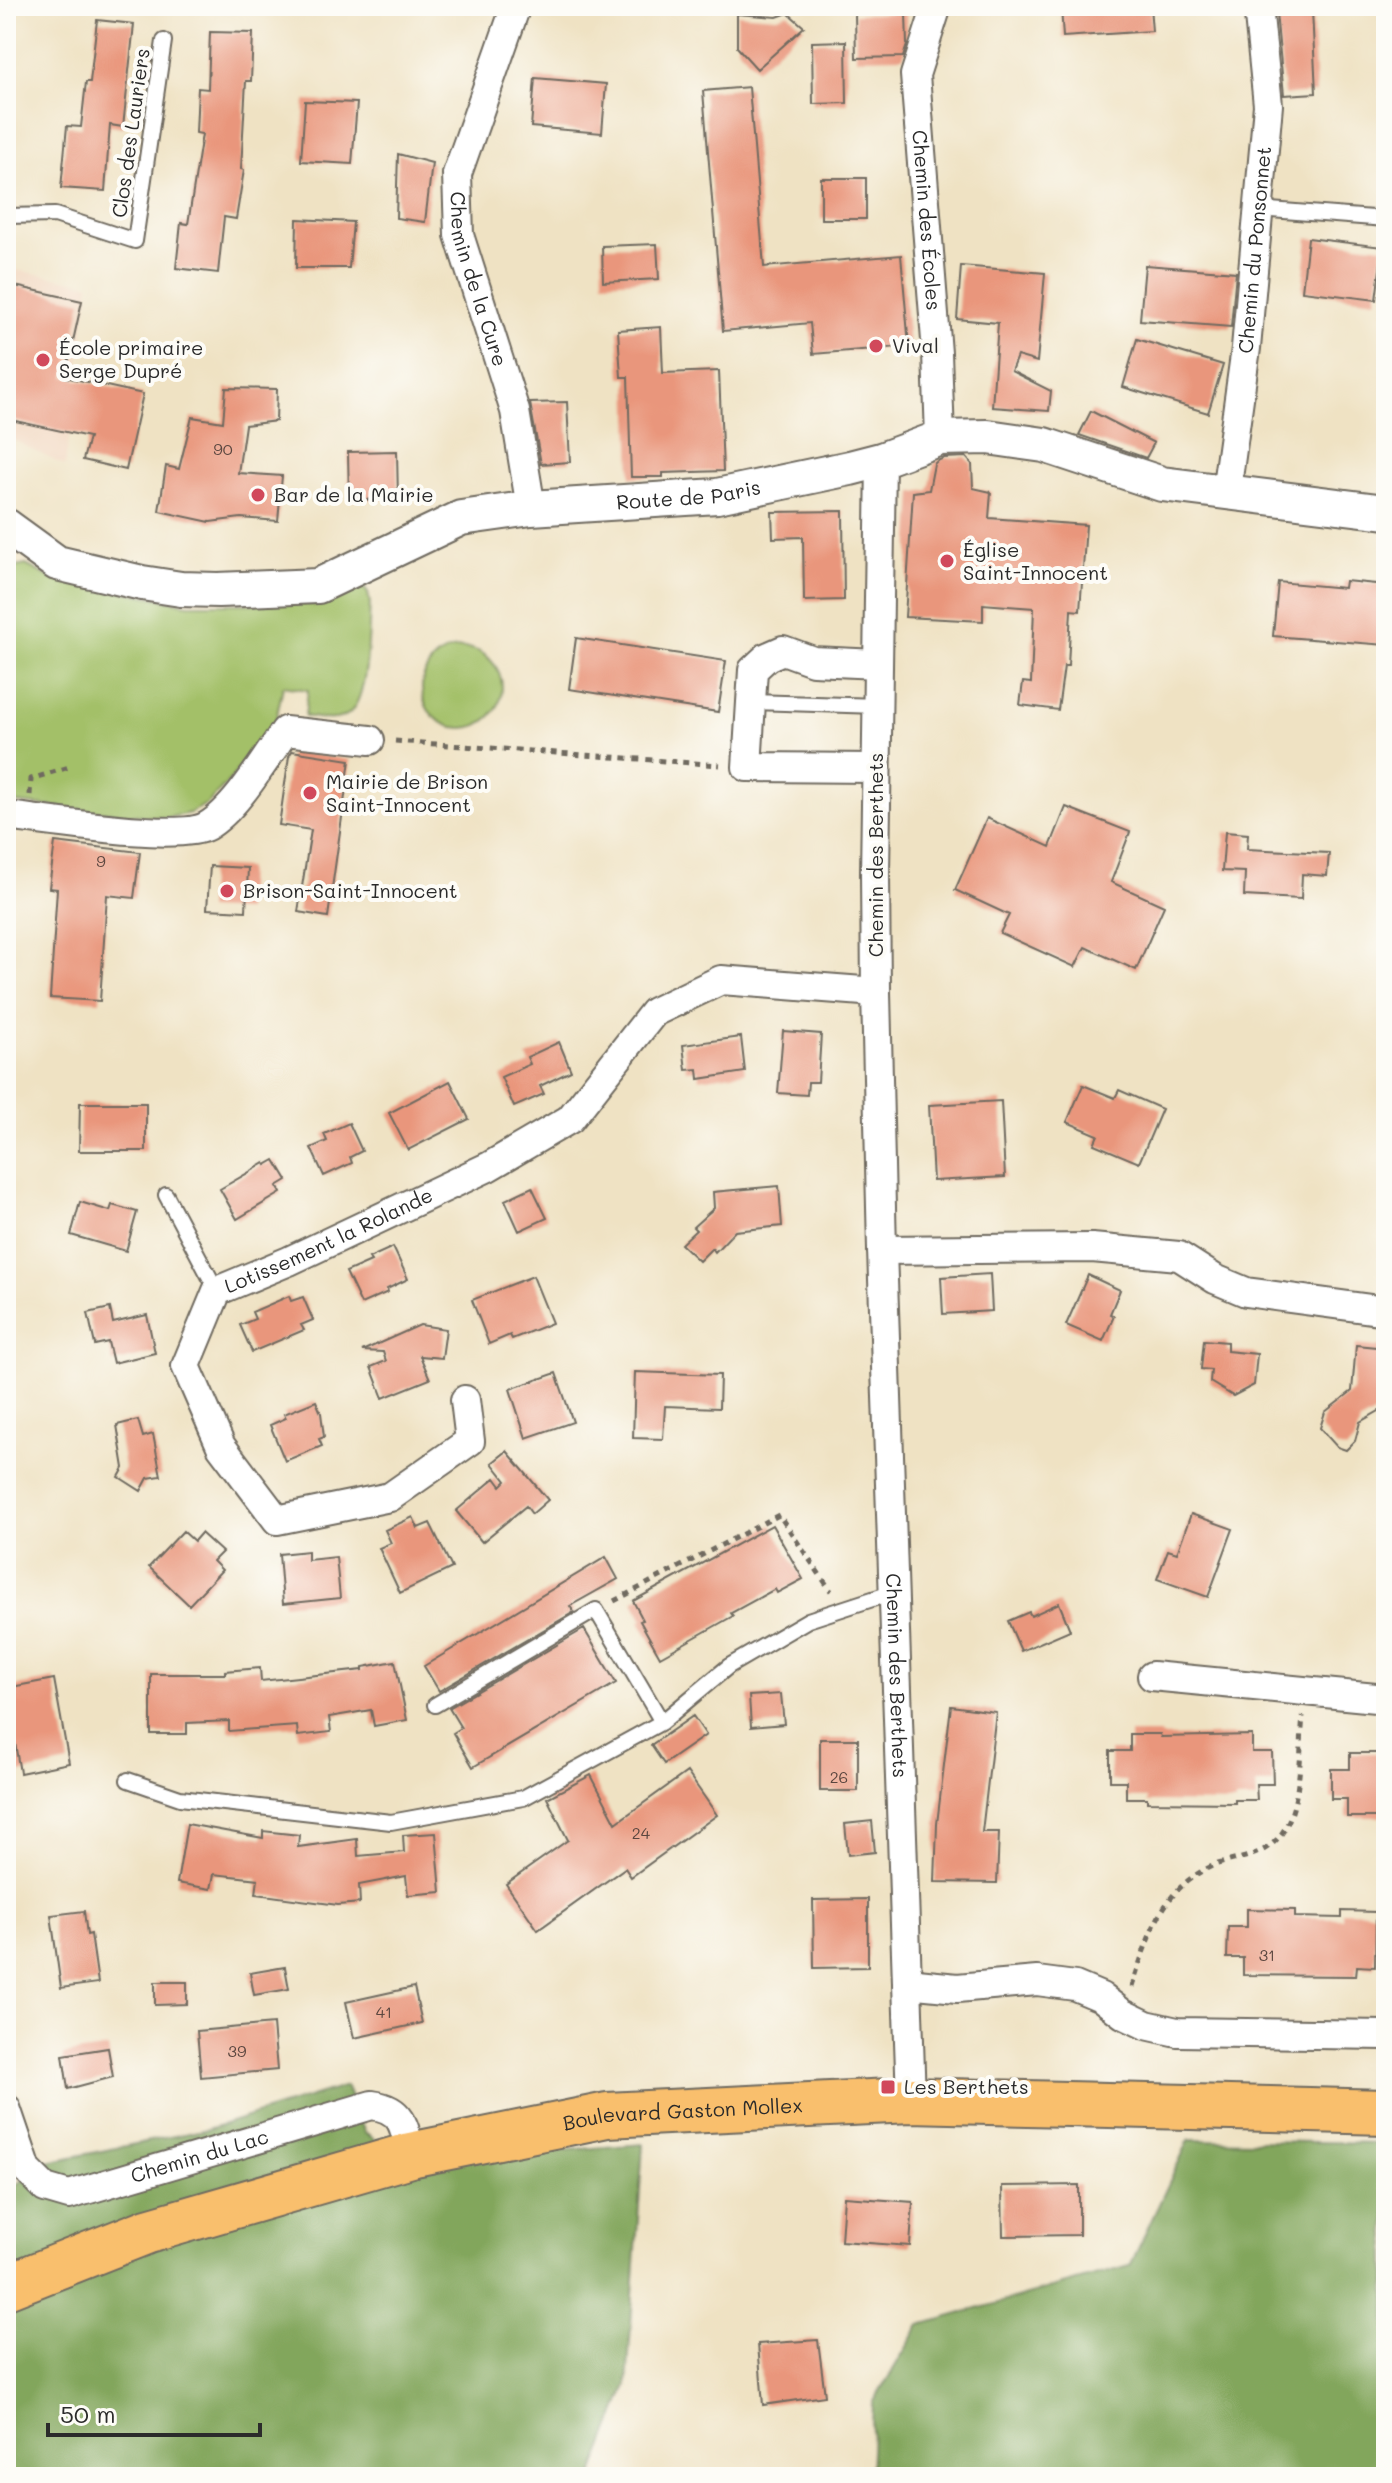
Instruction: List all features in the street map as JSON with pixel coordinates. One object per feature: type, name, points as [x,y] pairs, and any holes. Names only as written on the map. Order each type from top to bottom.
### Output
[{"type":"main road","name":"Boulevard Gaston Mollex","points":[[6,2287],[148,2231],[410,2155],[607,2115],[911,2100],[1386,2112]]},
{"type":"street","name":"Chemin de la Cure","points":[[516,6],[457,174],[459,235],[515,411],[531,508]]},
{"type":"street","name":"Chemin des Écoles","points":[[937,6],[915,75],[940,438]]},
{"type":"street","name":"Chemin du Ponsonnet","points":[[1226,492],[1246,348],[1268,105],[1258,6]]},
{"type":"street","name":"Route de Paris","points":[[6,526],[57,563],[142,583],[218,590],[318,586],[461,518],[531,508],[717,496],[881,460],[940,438],[988,437],[1044,445],[1162,484],[1386,512]]},
{"type":"street","name":"Chemin des Berthets","points":[[881,460],[876,992],[911,2100]]},
{"type":"street","points":[[876,768],[747,767],[753,670],[767,657],[783,650],[813,661],[878,664]]},
{"type":"street","points":[[17,817],[165,833],[206,827],[234,802],[285,731],[370,740]]},
{"type":"street","name":"Lotissement la Rolande","points":[[465,1400],[470,1441],[390,1497],[277,1520],[221,1446],[186,1366],[217,1291],[289,1261],[488,1167],[570,1119],[654,1012],[721,980],[876,992]]},
{"type":"street","points":[[882,1250],[1092,1248],[1179,1256],[1215,1279],[1246,1292],[1386,1311]]},
{"type":"street","points":[[1152,1676],[1386,1699]]},
{"type":"street","points":[[907,1983],[957,1988],[1037,1981],[1075,1986],[1101,1997],[1123,2014],[1146,2025],[1177,2032],[1386,2035]]},
{"type":"street","name":"Chemin du Lac","points":[[6,2108],[27,2170],[45,2188],[69,2195],[372,2105],[388,2107],[397,2114],[407,2137],[410,2155]]},
{"type":"lane","name":"Clos des Lauriers","points":[[6,216],[55,215],[135,241],[164,41]]},
{"type":"lane","points":[[1258,209],[1386,219]]},
{"type":"lane","points":[[751,702],[878,706]]},
{"type":"lane","points":[[166,1195],[217,1291]]},
{"type":"lane","points":[[128,1780],[180,1798],[391,1822],[523,1798],[662,1722],[729,1666],[808,1620],[894,1592]]},
{"type":"lane","points":[[435,1705],[596,1610],[662,1722]]},
{"type":"path","points":[[370,740],[747,767]]},
{"type":"path","points":[[17,817],[31,779],[69,767]]},
{"type":"path","points":[[596,1610],[779,1515],[843,1608]]},
{"type":"path","points":[[1123,2014],[1156,1921],[1169,1899],[1193,1875],[1273,1844],[1284,1827],[1299,1783],[1306,1691]]},
{"type":"shaded area","name":"École primaire Serge Dupré","points":[[6,268],[90,284],[65,466],[6,436]]},
{"type":"green space","points":[[26,565],[49,577],[188,604],[325,604],[363,587],[370,604],[368,649],[358,699],[352,711],[343,717],[324,719],[305,716],[308,690],[283,686],[273,734],[250,751],[232,778],[208,803],[190,813],[166,818],[6,802],[6,569]]},
{"type":"green space","points":[[462,648],[477,651],[490,660],[499,673],[502,688],[499,703],[490,716],[477,725],[462,728],[447,725],[434,716],[425,703],[422,688],[425,673],[434,660],[447,651]]},
{"type":"green space","points":[[346,2086],[365,2132],[406,2163],[643,2144],[627,2385],[592,2477],[6,2477],[6,2192],[48,2162],[208,2129]]},
{"type":"green space","points":[[1189,2140],[1386,2143],[1386,2477],[870,2477],[873,2403],[920,2325],[1130,2266]]},
{"type":"building","points":[[1150,6],[1152,31],[1063,37],[1061,7]]},
{"type":"building","points":[[1312,10],[1316,93],[1284,95],[1276,12]]},
{"type":"building","points":[[788,13],[804,27],[757,69],[737,47],[737,14],[777,17]]},
{"type":"building","points":[[906,13],[907,45],[903,57],[856,58],[855,14]]},
{"type":"building","points":[[97,20],[134,24],[123,127],[110,125],[105,191],[61,188],[67,126],[81,127]]},
{"type":"building","points":[[210,32],[253,33],[251,81],[246,81],[241,169],[244,170],[236,219],[224,217],[218,273],[176,268],[181,223],[188,224],[202,134],[196,133],[198,88],[208,89]]},
{"type":"building","points":[[846,41],[847,103],[813,104],[812,42]]},
{"type":"building","points":[[535,78],[606,84],[602,133],[531,127]]},
{"type":"building","points":[[749,87],[764,267],[901,255],[909,346],[813,354],[810,323],[723,331],[703,91]]},
{"type":"building","points":[[305,101],[357,103],[352,164],[301,161]]},
{"type":"building","points":[[398,154],[432,163],[425,222],[396,218]]},
{"type":"building","points":[[821,178],[866,178],[866,219],[821,219]]},
{"type":"building","points":[[297,219],[353,222],[349,268],[296,268]]},
{"type":"building","points":[[1308,238],[1383,247],[1376,300],[1302,291]]},
{"type":"building","points":[[657,244],[659,279],[603,282],[602,246]]},
{"type":"building","points":[[1145,265],[1236,272],[1231,327],[1140,320]]},
{"type":"building","points":[[961,266],[1045,273],[1037,362],[1017,356],[1011,371],[1051,391],[1049,411],[992,407],[998,323],[957,319]]},
{"type":"building","name":"École primaire Serge Dupré","points":[[6,284],[82,301],[65,377],[143,394],[126,470],[83,460],[89,437],[6,419],[6,391],[14,356],[6,354]]},
{"type":"building","points":[[661,327],[663,373],[719,371],[723,471],[631,477],[628,377],[621,377],[618,330]]},
{"type":"building","points":[[1137,339],[1223,365],[1208,413],[1123,387]]},
{"type":"building","points":[[226,388],[277,389],[276,421],[245,425],[238,473],[282,476],[278,521],[241,518],[210,522],[159,511],[166,466],[179,469],[192,417],[223,422]]},
{"type":"building","points":[[567,402],[570,462],[541,464],[530,403]]},
{"type":"building","points":[[1091,411],[1154,443],[1146,458],[1079,435]]},
{"type":"building","points":[[397,451],[398,499],[349,500],[348,452]]},
{"type":"building","points":[[966,457],[972,464],[973,488],[991,492],[989,518],[1086,525],[1080,611],[1071,610],[1068,666],[1064,666],[1058,710],[1020,705],[1023,682],[1031,683],[1034,608],[983,604],[983,621],[905,617],[913,492],[929,490],[937,461]]},
{"type":"building","points":[[843,511],[844,600],[804,601],[803,537],[773,538],[772,512]]},
{"type":"building","points":[[1345,581],[1386,585],[1386,645],[1273,636],[1278,582],[1344,588]]},
{"type":"building","points":[[576,638],[726,661],[718,712],[569,689]]},
{"type":"building","points":[[292,751],[350,760],[328,917],[298,912],[311,830],[279,825]]},
{"type":"building","points":[[1066,807],[1130,832],[1111,882],[1164,906],[1136,970],[1085,947],[1075,967],[1000,933],[1009,915],[955,890],[987,818],[1050,847]]},
{"type":"building","points":[[1225,832],[1248,834],[1247,849],[1329,853],[1327,876],[1302,874],[1301,899],[1244,896],[1245,872],[1222,871]]},
{"type":"building","points":[[55,842],[140,852],[134,898],[107,895],[100,1001],[50,998],[57,889],[49,888]]},
{"type":"building","points":[[210,866],[248,868],[246,911],[207,909]]},
{"type":"building","points":[[783,1031],[821,1034],[818,1082],[808,1082],[807,1095],[778,1093]]},
{"type":"building","points":[[741,1037],[745,1072],[699,1079],[698,1069],[686,1070],[683,1045]]},
{"type":"building","points":[[559,1042],[571,1071],[540,1086],[544,1094],[514,1107],[501,1077],[530,1064],[527,1057]]},
{"type":"building","points":[[450,1081],[469,1119],[408,1150],[389,1113]]},
{"type":"building","points":[[1083,1085],[1115,1098],[1119,1090],[1162,1109],[1139,1163],[1094,1144],[1098,1135],[1067,1122]]},
{"type":"building","points":[[1001,1101],[1005,1177],[933,1181],[929,1105]]},
{"type":"building","points":[[80,1103],[146,1103],[146,1151],[79,1151]]},
{"type":"building","points":[[349,1123],[362,1151],[350,1157],[352,1163],[324,1176],[311,1148],[327,1141],[324,1134]]},
{"type":"building","points":[[275,1160],[287,1180],[277,1186],[281,1193],[237,1219],[220,1189]]},
{"type":"building","points":[[779,1186],[782,1226],[735,1231],[715,1252],[712,1248],[699,1261],[681,1244],[696,1230],[693,1227],[714,1208],[713,1192]]},
{"type":"building","points":[[532,1187],[547,1218],[519,1231],[505,1200]]},
{"type":"building","points":[[80,1202],[110,1211],[112,1205],[137,1212],[126,1251],[71,1235]]},
{"type":"building","points":[[393,1247],[408,1279],[361,1304],[346,1272]]},
{"type":"building","points":[[990,1274],[992,1311],[943,1314],[941,1277]]},
{"type":"building","points":[[1088,1275],[1120,1290],[1110,1314],[1114,1316],[1103,1341],[1066,1325]]},
{"type":"building","points":[[533,1276],[552,1323],[512,1339],[510,1335],[489,1344],[472,1300]]},
{"type":"building","points":[[289,1296],[291,1301],[303,1297],[313,1320],[301,1325],[304,1330],[252,1352],[240,1325],[255,1319],[252,1312]]},
{"type":"building","points":[[110,1308],[113,1323],[147,1315],[155,1353],[113,1363],[108,1342],[95,1345],[88,1313]]},
{"type":"building","points":[[420,1325],[446,1329],[442,1358],[420,1356],[430,1379],[383,1398],[371,1367],[386,1361],[383,1352],[362,1351]]},
{"type":"building","points":[[1204,1340],[1227,1342],[1227,1351],[1257,1354],[1254,1385],[1233,1396],[1210,1382],[1211,1370],[1201,1369]]},
{"type":"building","points":[[1356,1345],[1386,1348],[1386,1407],[1360,1422],[1355,1441],[1346,1450],[1337,1447],[1320,1428],[1325,1412],[1352,1391]]},
{"type":"building","points":[[635,1372],[720,1375],[719,1408],[665,1406],[663,1439],[633,1438]]},
{"type":"building","points":[[556,1373],[573,1422],[526,1438],[510,1389]]},
{"type":"building","points":[[316,1401],[321,1413],[324,1437],[319,1439],[322,1446],[285,1461],[270,1425],[286,1418],[284,1414]]},
{"type":"building","points":[[138,1420],[143,1437],[153,1434],[161,1476],[148,1478],[141,1491],[119,1477],[124,1468],[117,1425]]},
{"type":"building","points":[[507,1451],[548,1500],[532,1514],[526,1506],[482,1542],[456,1511],[495,1478],[501,1486],[506,1481],[492,1463]]},
{"type":"building","points":[[1191,1514],[1233,1529],[1208,1597],[1157,1579],[1168,1550],[1177,1553]]},
{"type":"building","points":[[413,1517],[418,1528],[430,1523],[452,1568],[400,1593],[379,1548],[391,1543],[385,1530]]},
{"type":"building","points":[[772,1525],[803,1579],[777,1593],[775,1589],[731,1613],[733,1616],[660,1657],[633,1601]]},
{"type":"building","points":[[183,1531],[194,1541],[201,1533],[222,1552],[213,1561],[222,1570],[189,1605],[149,1567]]},
{"type":"building","points":[[308,1551],[308,1560],[336,1557],[340,1598],[283,1604],[279,1554]]},
{"type":"building","points":[[606,1557],[618,1579],[570,1606],[574,1612],[439,1691],[424,1666]]},
{"type":"building","points":[[1059,1603],[1070,1630],[1021,1651],[1008,1621],[1029,1612],[1031,1616]]},
{"type":"building","points":[[584,1629],[616,1683],[473,1767],[453,1733],[461,1728],[449,1708]]},
{"type":"building","points":[[395,1661],[407,1720],[374,1726],[371,1710],[329,1717],[331,1732],[298,1736],[297,1726],[229,1731],[229,1721],[187,1723],[187,1734],[151,1734],[151,1674],[225,1674],[225,1671],[260,1668],[261,1681],[363,1670],[363,1667]]},
{"type":"building","points":[[54,1679],[69,1763],[20,1773],[6,1688]]},
{"type":"building","points":[[781,1694],[784,1724],[751,1727],[749,1696]]},
{"type":"building","points":[[951,1706],[996,1712],[982,1832],[999,1832],[997,1883],[935,1882],[937,1824]]},
{"type":"building","points":[[693,1716],[706,1735],[664,1764],[651,1745]]},
{"type":"building","points":[[1130,1734],[1160,1734],[1161,1737],[1252,1735],[1252,1752],[1272,1752],[1273,1784],[1256,1784],[1257,1800],[1235,1800],[1235,1803],[1147,1802],[1147,1798],[1126,1798],[1126,1781],[1110,1781],[1110,1751],[1130,1751]]},
{"type":"building","points":[[820,1739],[858,1739],[858,1791],[820,1791]]},
{"type":"building","points":[[1350,1753],[1386,1755],[1386,1817],[1347,1817],[1347,1799],[1331,1799],[1331,1769],[1350,1769]]},
{"type":"building","points":[[687,1772],[717,1815],[631,1877],[625,1868],[538,1930],[506,1884],[568,1840],[547,1798],[591,1775],[616,1823]]},
{"type":"building","points":[[872,1821],[875,1852],[848,1855],[845,1824]]},
{"type":"building","points":[[187,1824],[263,1838],[263,1831],[299,1835],[298,1847],[357,1839],[358,1856],[404,1852],[403,1835],[436,1833],[441,1892],[408,1895],[406,1876],[359,1885],[360,1903],[338,1905],[256,1894],[258,1879],[214,1874],[211,1889],[177,1883]]},
{"type":"building","points":[[868,1899],[868,1967],[814,1968],[813,1900]]},
{"type":"building","points":[[1247,1909],[1295,1910],[1295,1917],[1342,1918],[1342,1911],[1376,1912],[1375,1967],[1357,1966],[1356,1976],[1243,1975],[1243,1958],[1227,1958],[1228,1927],[1247,1927]]},
{"type":"building","points":[[84,1911],[87,1935],[91,1934],[98,1983],[61,1988],[51,1915]]},
{"type":"building","points":[[285,1967],[289,1989],[254,1995],[250,1973]]},
{"type":"building","points":[[155,1982],[187,1982],[187,2004],[155,2005]]},
{"type":"building","points":[[414,1987],[422,2023],[354,2038],[346,2002]]},
{"type":"building","points":[[273,2024],[277,2070],[201,2077],[197,2031]]},
{"type":"building","points":[[108,2048],[113,2077],[68,2089],[63,2055]]},
{"type":"building","points":[[1079,2185],[1079,2235],[1003,2236],[1002,2186]]},
{"type":"building","points":[[844,2197],[913,2202],[910,2246],[841,2241]]},
{"type":"building","points":[[818,2340],[825,2396],[763,2405],[758,2344]]},
{"type":"place","name":"Vival","points":[[876,346]]},
{"type":"place","name":"École primaire Serge Dupré","points":[[43,360]]},
{"type":"place","name":"Bar de la Mairie","points":[[258,495]]},
{"type":"place","name":"Église Saint-Innocent","points":[[947,561]]},
{"type":"place","name":"Mairie de Brison Saint-Innocent","points":[[310,793]]},
{"type":"place","name":"Brison-Saint-Innocent","points":[[227,891]]},
{"type":"place","name":"Les Berthets","points":[[888,2087]]}]
